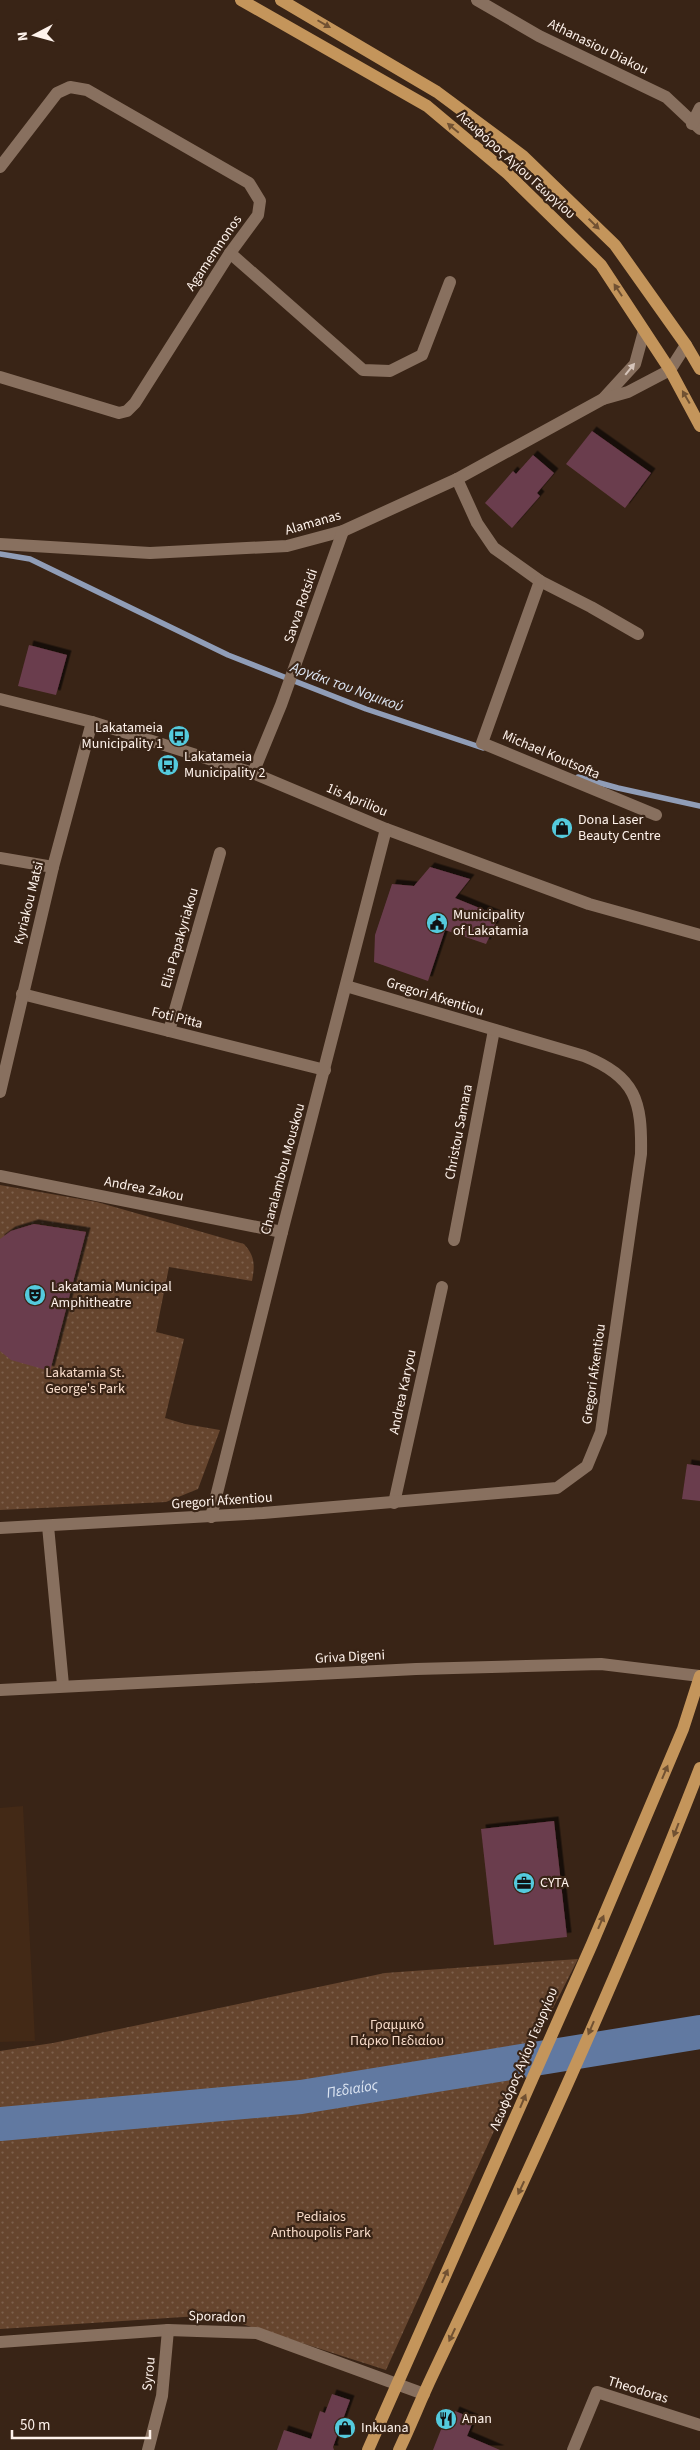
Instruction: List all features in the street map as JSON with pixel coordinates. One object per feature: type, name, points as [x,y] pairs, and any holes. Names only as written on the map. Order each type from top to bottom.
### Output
[{"type":"main road","name":"Λεωφόρος Αγίου Γεωργίου","points":[[241,0],[427,106],[508,174],[601,265],[670,370],[700,426]]},
{"type":"main road","name":"Λεωφόρος Αγίου Γεωργίου","points":[[281,0],[437,92],[523,156],[615,245],[686,345],[700,369]]},
{"type":"main road","name":"Λεωφόρος Αγίου Γεωργίου","points":[[368,2450],[504,2146],[683,1729],[700,1676]]},
{"type":"main road","points":[[400,2450],[424,2394],[542,2144],[656,1880],[700,1768]]},
{"type":"street","name":"Athanasiou Diakou","points":[[477,0],[539,36],[666,97],[696,127]]},
{"type":"street","name":"Agamemnonos","points":[[0,167],[57,93],[70,87],[88,90],[249,183],[260,201],[258,215],[230,253],[135,404],[127,411],[119,413],[0,377]]},
{"type":"street","points":[[696,127],[700,108]]},
{"type":"street","points":[[230,253],[363,370],[390,371],[422,355],[450,282]]},
{"type":"street","name":"Alamanas","points":[[603,399],[635,364],[644,332]]},
{"type":"street","points":[[670,370],[686,345]]},
{"type":"street","name":"Alamanas","points":[[0,544],[150,553],[287,546],[343,532],[457,479],[603,399],[628,392],[670,370]]},
{"type":"street","points":[[457,479],[477,523],[494,548],[540,581],[638,634]]},
{"type":"street","name":"Savva Rotsidi","points":[[253,773],[281,705],[343,532]]},
{"type":"street","name":"Michael Koutsofta","points":[[540,581],[482,743],[656,815]]},
{"type":"street","name":"1is Apriliou","points":[[0,700],[92,722],[253,773],[386,829],[589,904],[700,935]]},
{"type":"street","name":"Kyriakou Matsi","points":[[0,1092],[53,867],[92,722]]},
{"type":"street","name":"Charalambou Mouskou","points":[[211,1517],[386,829]]},
{"type":"street","name":"Elia Papakyriakou","points":[[169,1031],[220,853]]},
{"type":"street","points":[[0,858],[53,867]]},
{"type":"street","name":"Gregori Afxentiou","points":[[0,1528],[211,1517],[558,1488],[587,1466],[601,1432],[641,1154],[642,1126],[637,1101],[628,1083],[606,1065],[346,986]]},
{"type":"street","name":"Foti Pitta","points":[[22,994],[325,1070]]},
{"type":"street","name":"Christou Samara","points":[[454,1240],[494,1030]]},
{"type":"street","name":"Andrea Zakou","points":[[0,1176],[282,1232]]},
{"type":"street","name":"Andrea Karyou","points":[[394,1503],[442,1287]]},
{"type":"street","points":[[48,1526],[63,1685]]},
{"type":"street","name":"Griva Digeni","points":[[0,1690],[63,1685],[416,1669],[602,1664],[700,1676]]},
{"type":"street","name":"Sporadon","points":[[0,2342],[168,2330],[257,2333],[424,2394]]},
{"type":"street","name":"Syrou","points":[[148,2450],[162,2396],[168,2330]]},
{"type":"street","name":"Theodoras","points":[[573,2450],[597,2392],[700,2426]]},
{"type":"shaded area","points":[[23,1806],[35,2041],[0,2042],[0,1808]]},
{"type":"green space","name":"Lakatamia St. George's Park","points":[[0,1185],[97,1202],[244,1244],[248,1248],[253,1261],[252,1281],[169,1267],[156,1332],[184,1339],[165,1418],[185,1424],[220,1430],[198,1489],[166,1502],[0,1510]]},
{"type":"green space","name":"Pediaios Anthoupolis Park","points":[[578,1959],[522,2069],[386,2370],[214,2315],[0,2329],[0,2051],[53,2043],[385,1973]]},
{"type":"building","points":[[592,431],[651,473],[625,508],[566,464]]},
{"type":"building","points":[[533,455],[554,473],[537,493],[540,496],[512,528],[485,503],[513,471],[516,474]]},
{"type":"building","points":[[29,645],[67,655],[56,695],[18,686]]},
{"type":"building","name":"Municipality of Lakatamia","points":[[430,867],[470,879],[455,898],[499,916],[486,944],[445,930],[428,981],[374,962],[375,935],[392,884],[414,886]]},
{"type":"building","name":"Lakatamia Municipal Amphitheatre","points":[[34,1224],[86,1232],[50,1371],[11,1360],[0,1351],[0,1239],[11,1231]]},
{"type":"building","points":[[687,1464],[700,1466],[700,1501],[682,1499]]},
{"type":"building","name":"CYTA","points":[[554,1821],[567,1937],[494,1945],[481,1829]]},
{"type":"building","points":[[332,2394],[350,2400],[333,2447],[334,2450],[277,2450],[284,2430],[311,2439],[320,2411],[325,2413]]},
{"type":"building","points":[[455,2411],[474,2419],[467,2436],[500,2450],[433,2450],[442,2427],[447,2430]]},
{"type":"waterway","name":"Αργάκι του Νομικού","points":[[0,554],[30,559],[228,655],[366,709],[483,748]]},
{"type":"waterway","name":"Αργάκι του Νομικού","points":[[578,777],[700,806]]},
{"type":"waterway","name":"Πεδιαίος","points":[[0,2124],[301,2097],[700,2032]]},
{"type":"place","name":"Lakatameia Municipality 1","points":[[179,736]]},
{"type":"place","name":"Lakatameia Municipality 2","points":[[168,765]]},
{"type":"place","name":"Dona Laser Beauty Centre","points":[[562,828]]},
{"type":"place","name":"Municipality of Lakatamia","points":[[437,923]]},
{"type":"place","name":"Lakatamia Municipal Amphitheatre","points":[[35,1295]]},
{"type":"place","name":"CYTA","points":[[524,1883]]},
{"type":"place","name":"Anan","points":[[446,2419]]},
{"type":"place","name":"Inkuana","points":[[345,2428]]},
{"type":"park label","name":"Γραμμικό Πάρκο Πεδιαίου","points":[[397,2034]]}]
